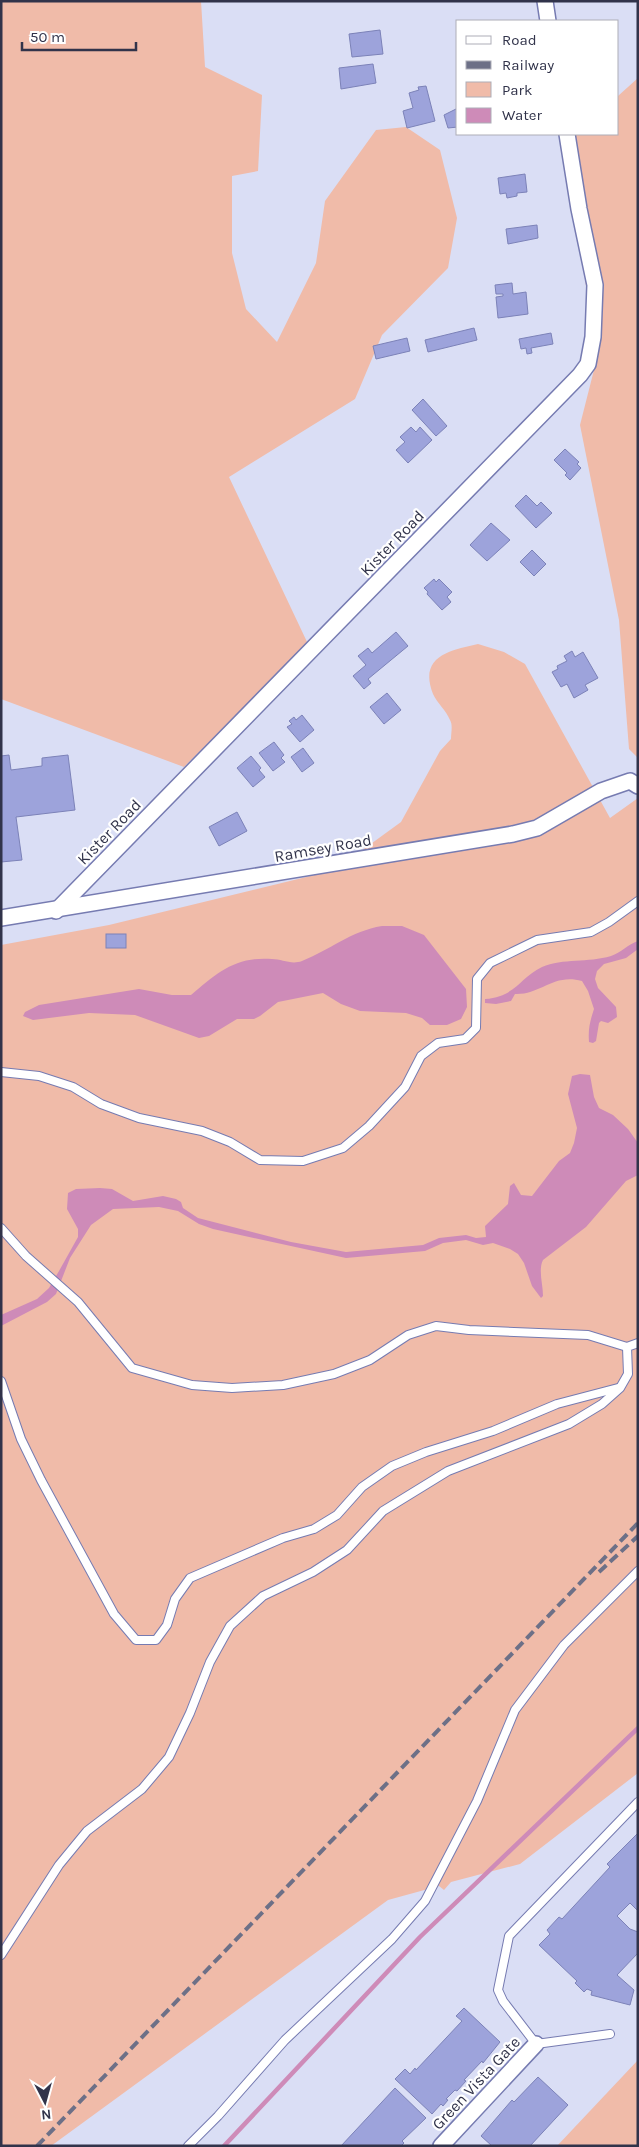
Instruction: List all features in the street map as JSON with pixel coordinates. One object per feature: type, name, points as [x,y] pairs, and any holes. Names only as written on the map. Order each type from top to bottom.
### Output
[{"type":"street","points":[[545,1],[548,20]]},
{"type":"street","name":"Kister Road","points":[[56,911],[580,375],[588,364],[593,337],[595,285],[579,209],[567,135]]},
{"type":"street","name":"Ramsey Road","points":[[1,918],[56,911],[513,834],[538,828],[601,791],[630,781],[638,786]]},
{"type":"street","name":"Green Vista Gate","points":[[441,2146],[536,2044]]},
{"type":"lane","points":[[1,1072],[39,1076],[73,1086],[102,1104],[139,1118],[202,1131],[230,1142],[260,1160],[303,1162],[343,1148],[369,1126],[405,1087],[421,1056],[438,1043],[465,1039],[476,1028],[478,1010],[477,978],[490,963],[537,940],[591,932],[609,922],[638,901]]},
{"type":"lane","points":[[1,1228],[26,1256],[78,1302],[132,1368],[192,1385],[232,1388],[283,1385],[334,1374],[370,1360],[408,1335],[436,1326],[469,1330],[588,1335],[628,1348],[638,1343]]},
{"type":"lane","points":[[1,1954],[59,1865],[70,1852],[88,1831],[142,1789],[169,1757],[190,1713],[210,1662],[230,1626],[263,1596],[313,1572],[347,1550],[383,1511],[448,1471],[569,1424],[602,1404],[620,1388],[628,1374],[628,1348]]},
{"type":"lane","points":[[1,1381],[21,1439],[88,1568],[114,1614],[136,1640],[156,1640],[166,1626],[175,1599],[190,1578],[283,1538],[314,1528],[337,1515],[362,1487],[392,1466],[426,1452],[493,1431],[557,1404],[620,1388]]},
{"type":"lane","points":[[188,2146],[218,2116],[285,2040],[392,1939],[424,1902],[477,1801],[515,1710],[564,1645],[638,1571]]},
{"type":"lane","points":[[610,2034],[536,2044],[503,2001],[498,1990],[509,1936],[638,1802]]},
{"type":"green space","points":[[1,1],[201,1],[205,67],[262,95],[258,171],[232,176],[232,253],[246,309],[277,342],[316,263],[325,201],[376,130],[406,127],[440,150],[457,218],[448,268],[382,335],[355,399],[229,477],[308,644],[184,767],[1,699]]},
{"type":"green space","points":[[638,78],[638,758],[629,749],[619,620],[580,425],[596,362],[566,135],[619,135],[619,95]]},
{"type":"green space","points":[[478,644],[504,652],[525,664],[610,818],[638,798],[638,1773],[520,1864],[451,1882],[444,1890],[439,1886],[388,1900],[51,2146],[1,2146],[1,945],[109,925],[335,870],[401,822],[440,751],[451,739],[451,722],[433,694],[430,671],[434,663],[448,652]]},
{"type":"green space","points":[[638,2060],[638,2146],[557,2146]]},
{"type":"water","points":[[382,926],[402,926],[424,935],[466,989],[467,1007],[461,1019],[447,1025],[430,1025],[422,1018],[406,1013],[360,1011],[341,1004],[323,993],[278,1002],[254,1019],[237,1019],[209,1036],[199,1038],[135,1015],[89,1013],[33,1020],[23,1016],[25,1012],[39,1005],[139,989],[172,995],[191,995],[227,968],[247,960],[276,959],[290,962],[302,961],[350,936]]},
{"type":"water","points":[[638,941],[638,949],[626,958],[604,964],[597,971],[595,979],[598,988],[616,1007],[617,1017],[608,1023],[601,1021],[599,1023],[596,1041],[593,1043],[589,1042],[589,1033],[594,1009],[588,991],[582,981],[563,980],[532,991],[515,994],[511,1001],[496,1004],[485,1003],[485,999],[504,994],[542,967],[558,962],[611,956]]},
{"type":"water","points":[[580,1074],[590,1075],[594,1097],[599,1108],[613,1115],[628,1129],[638,1143],[638,1175],[626,1181],[586,1227],[543,1260],[541,1273],[543,1296],[541,1298],[532,1286],[524,1263],[518,1254],[493,1243],[483,1245],[466,1240],[443,1243],[425,1251],[346,1258],[213,1229],[199,1224],[178,1211],[159,1207],[113,1209],[91,1225],[70,1258],[56,1294],[47,1302],[1,1326],[1,1315],[37,1299],[49,1288],[78,1237],[78,1229],[67,1209],[68,1193],[76,1189],[112,1189],[133,1201],[163,1196],[176,1199],[181,1202],[183,1208],[198,1218],[291,1242],[346,1252],[423,1245],[439,1238],[466,1235],[476,1238],[486,1237],[485,1226],[508,1204],[510,1186],[514,1183],[521,1195],[532,1196],[559,1161],[570,1153],[577,1128],[568,1094],[572,1076]]},
{"type":"building","points":[[380,30],[383,54],[352,57],[349,34]]},
{"type":"building","points":[[373,64],[376,83],[341,89],[339,68]]},
{"type":"building","points":[[426,86],[435,121],[407,128],[403,111],[413,108],[409,93],[419,90],[418,87]]},
{"type":"building","points":[[456,109],[456,127],[448,128],[444,115]]},
{"type":"building","points":[[525,174],[527,192],[517,193],[517,196],[507,198],[506,193],[500,194],[498,178]]},
{"type":"building","points":[[537,225],[538,238],[508,244],[506,229]]},
{"type":"building","points":[[512,283],[513,294],[526,292],[528,314],[498,318],[496,297],[503,296],[503,294],[496,294],[495,285]]},
{"type":"building","points":[[474,328],[477,340],[428,352],[425,340]]},
{"type":"building","points":[[551,333],[553,344],[531,348],[532,353],[527,354],[526,348],[521,349],[519,339]]},
{"type":"building","points":[[407,338],[410,351],[376,359],[373,346]]},
{"type":"building","points":[[423,399],[447,426],[436,436],[412,410]]},
{"type":"building","points":[[411,427],[416,432],[420,427],[432,440],[408,463],[396,450],[405,442],[400,437]]},
{"type":"building","points":[[565,449],[579,462],[577,464],[581,468],[570,480],[565,475],[567,473],[554,460]]},
{"type":"building","points":[[526,495],[537,506],[541,502],[552,513],[536,528],[515,506]]},
{"type":"building","points":[[491,523],[510,540],[487,561],[470,545]]},
{"type":"building","points":[[532,550],[546,564],[534,576],[520,562]]},
{"type":"building","points":[[434,579],[436,582],[439,579],[452,592],[447,597],[451,602],[442,610],[424,588]]},
{"type":"building","points":[[396,632],[408,646],[368,679],[371,683],[364,689],[353,676],[366,665],[358,656],[368,648],[372,653]]},
{"type":"building","points":[[572,651],[575,657],[583,652],[598,678],[585,685],[588,690],[574,698],[567,684],[561,687],[552,672],[558,669],[557,666],[567,661],[564,656]]},
{"type":"building","points":[[387,693],[401,710],[384,724],[370,707]]},
{"type":"building","points":[[302,715],[314,730],[300,742],[287,727],[292,724],[289,721],[294,717],[296,720]]},
{"type":"building","points":[[274,742],[284,755],[281,758],[285,762],[273,771],[259,753]]},
{"type":"building","points":[[303,748],[314,763],[302,772],[291,757]]},
{"type":"building","points":[[9,755],[11,770],[42,766],[42,758],[68,755],[75,810],[16,817],[22,860],[1,862],[1,756]]},
{"type":"building","points":[[251,756],[261,768],[259,770],[265,777],[253,787],[237,768]]},
{"type":"building","points":[[237,812],[247,831],[219,846],[209,827]]},
{"type":"building","points":[[106,934],[126,934],[126,948],[106,948]]},
{"type":"building","points":[[638,1833],[638,1911],[630,1903],[617,1916],[630,1929],[638,1932],[638,1953],[617,1975],[634,1990],[630,2005],[591,1995],[592,1991],[587,1989],[584,1992],[575,1983],[577,1981],[539,1945],[550,1934],[547,1930],[559,1917],[562,1919],[610,1867],[607,1864]]},
{"type":"building","points":[[464,2008],[500,2042],[483,2063],[482,2061],[464,2080],[466,2081],[457,2091],[455,2090],[446,2099],[448,2100],[443,2106],[441,2104],[432,2114],[395,2079],[405,2069],[410,2074],[415,2068],[416,2070],[462,2021],[456,2016]]},
{"type":"building","points":[[538,2077],[568,2105],[530,2146],[492,2146],[481,2136],[512,2100],[514,2102]]},
{"type":"building","points":[[395,2088],[426,2118],[402,2141],[404,2143],[401,2146],[341,2146]]},
{"type":"waterway","points":[[224,2146],[420,1937],[638,1728]]},
{"type":"railway","points":[[37,2146],[638,1523]]},
{"type":"railway","points":[[599,1572],[638,1536]]}]
